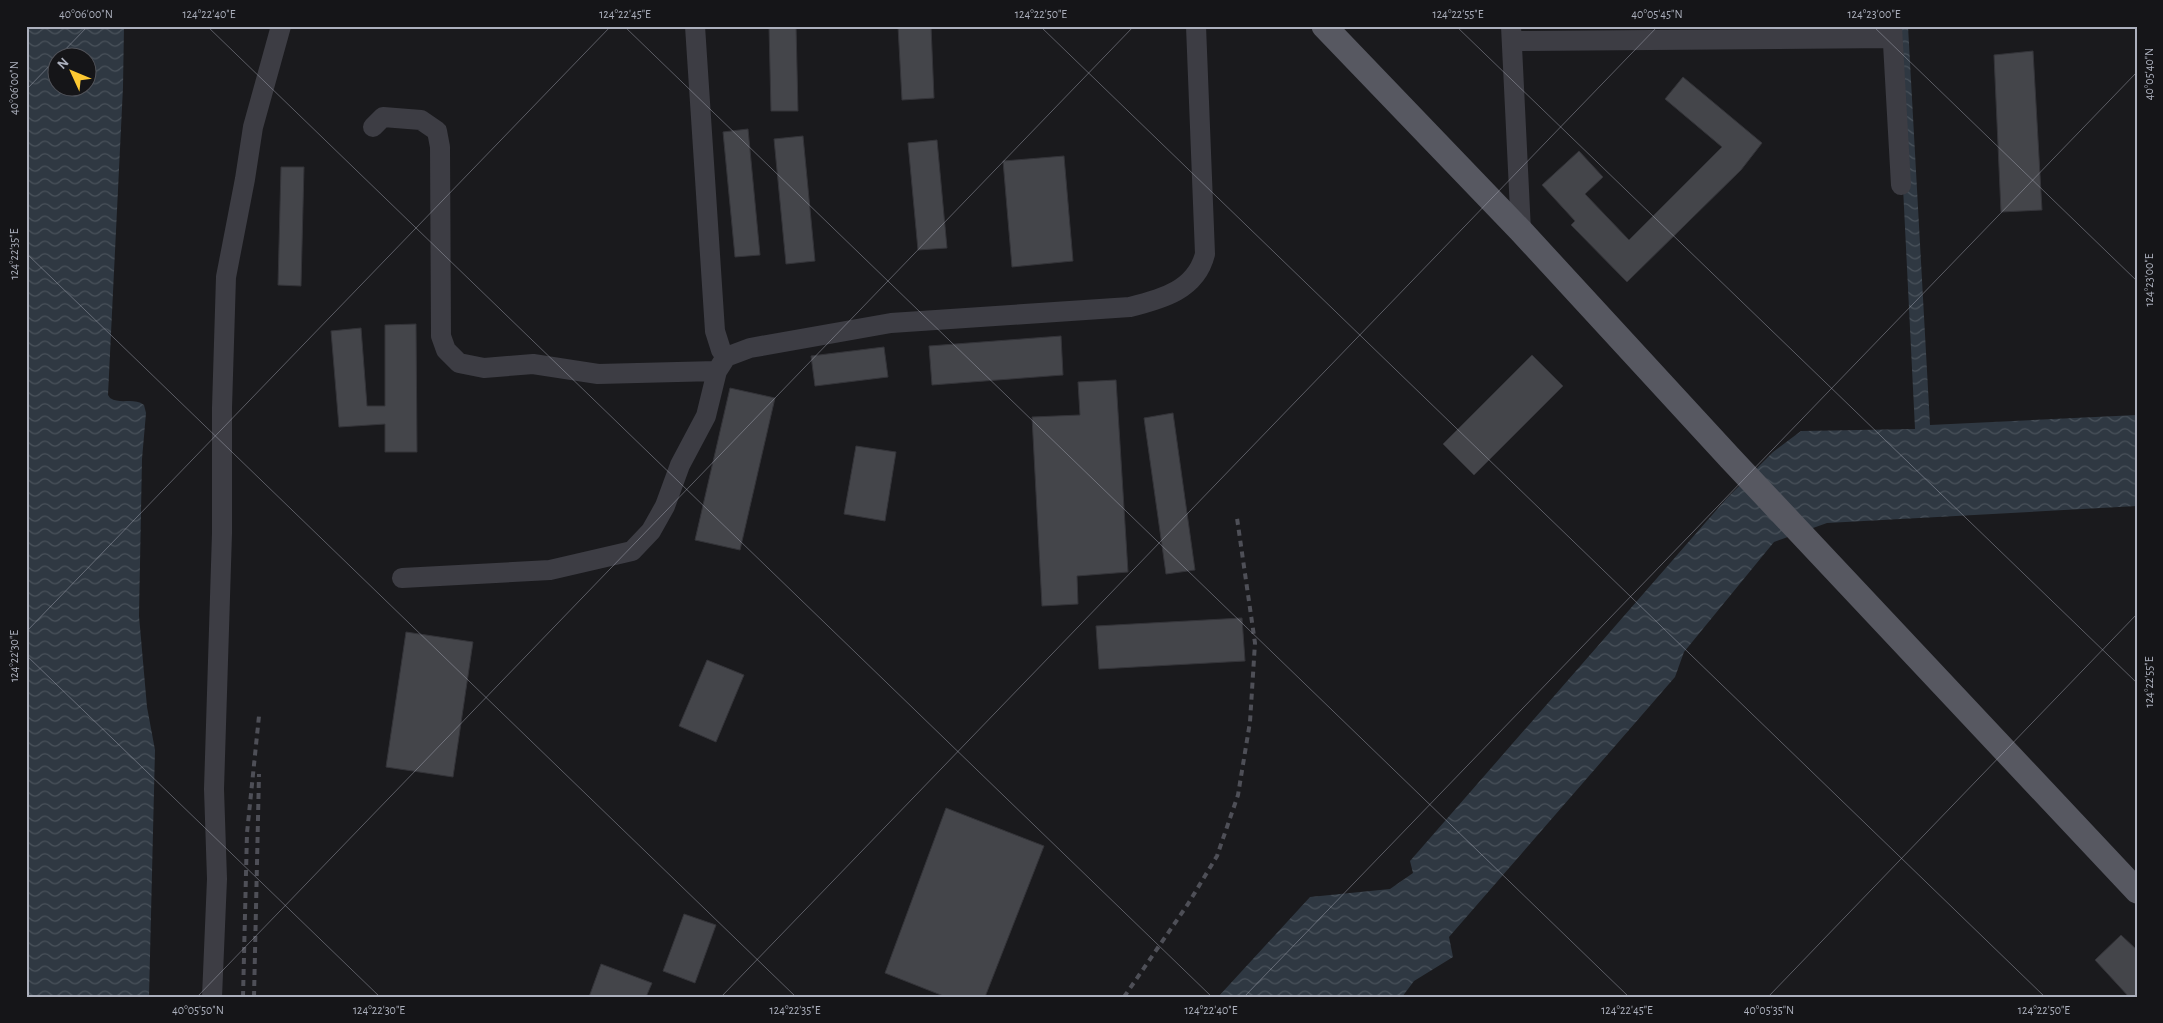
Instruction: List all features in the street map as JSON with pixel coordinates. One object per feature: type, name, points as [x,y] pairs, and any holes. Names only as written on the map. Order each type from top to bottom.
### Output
[{"type":"main road","points":[[1324,26],[1521,231],[1730,458],[2137,891]]},
{"type":"street","points":[[212,997],[217,879],[214,790],[222,533],[222,408],[226,277],[245,179],[252,127],[281,26]]},
{"type":"street","points":[[402,578],[550,570],[632,551],[652,531],[665,506],[680,465],[706,416],[722,364],[721,350],[715,331],[695,26]]},
{"type":"street","points":[[373,127],[383,117],[421,120],[437,131],[440,147],[441,336],[446,350],[459,363],[484,368],[533,364],[598,374],[722,364],[750,348],[891,323],[1130,307],[1166,298],[1191,281],[1202,267],[1204,254],[1196,26]]},
{"type":"street","points":[[1521,231],[1511,34],[1892,32],[1901,184]]},
{"type":"water","points":[[26,26],[124,26],[123,87],[108,395],[110,398],[118,401],[140,403],[144,405],[146,413],[142,459],[139,616],[147,707],[155,750],[149,997],[26,997]]},
{"type":"water","points":[[1895,26],[1908,26],[1930,425],[2137,415],[2137,506],[1827,523],[1774,542],[1684,652],[1675,677],[1449,937],[1453,957],[1414,981],[1402,997],[1218,997],[1310,897],[1390,889],[1413,873],[1410,861],[1726,499],[1773,452],[1801,431],[1915,429]]},
{"type":"building","points":[[769,26],[796,26],[798,111],[771,111]]},
{"type":"building","points":[[898,26],[931,26],[934,98],[902,100]]},
{"type":"building","points":[[2033,51],[2042,210],[2001,212],[1994,55]]},
{"type":"building","points":[[1683,77],[1762,143],[1741,170],[1627,282],[1571,225],[1575,221],[1542,185],[1579,151],[1603,177],[1585,194],[1629,240],[1722,147],[1665,99]]},
{"type":"building","points":[[748,129],[760,255],[735,257],[723,132]]},
{"type":"building","points":[[803,136],[815,261],[786,264],[774,139]]},
{"type":"building","points":[[937,140],[947,248],[918,250],[908,143]]},
{"type":"building","points":[[1064,156],[1073,261],[1012,267],[1003,161]]},
{"type":"building","points":[[281,167],[304,167],[301,286],[278,285]]},
{"type":"building","points":[[416,324],[417,452],[385,452],[385,424],[339,427],[331,331],[361,328],[367,406],[385,406],[385,325]]},
{"type":"building","points":[[1061,336],[1063,375],[932,385],[929,346]]},
{"type":"building","points":[[884,347],[888,377],[815,386],[811,356]]},
{"type":"building","points":[[1532,355],[1563,386],[1474,475],[1443,444]]},
{"type":"building","points":[[1116,380],[1128,572],[1077,576],[1078,604],[1042,606],[1032,417],[1080,415],[1078,382]]},
{"type":"building","points":[[730,388],[775,398],[740,550],[695,540]]},
{"type":"building","points":[[1173,413],[1195,570],[1166,574],[1144,418]]},
{"type":"building","points":[[856,446],[896,452],[885,521],[844,514]]},
{"type":"building","points":[[1242,618],[1245,661],[1099,669],[1096,626]]},
{"type":"building","points":[[406,632],[473,642],[453,777],[386,767]]},
{"type":"building","points":[[707,660],[744,675],[716,742],[679,726]]},
{"type":"building","points":[[946,808],[1044,846],[985,997],[946,997],[885,973]]},
{"type":"building","points":[[684,914],[716,925],[695,983],[663,971]]},
{"type":"building","points":[[2121,935],[2137,950],[2137,997],[2129,997],[2095,960]]},
{"type":"building","points":[[601,964],[652,983],[646,997],[589,997]]},
{"type":"railway","points":[[1124,997],[1188,904],[1217,856],[1238,795],[1250,722],[1255,643],[1237,518]]},
{"type":"railway","points":[[243,997],[247,833],[259,716]]},
{"type":"railway","points":[[254,997],[259,774]]}]
